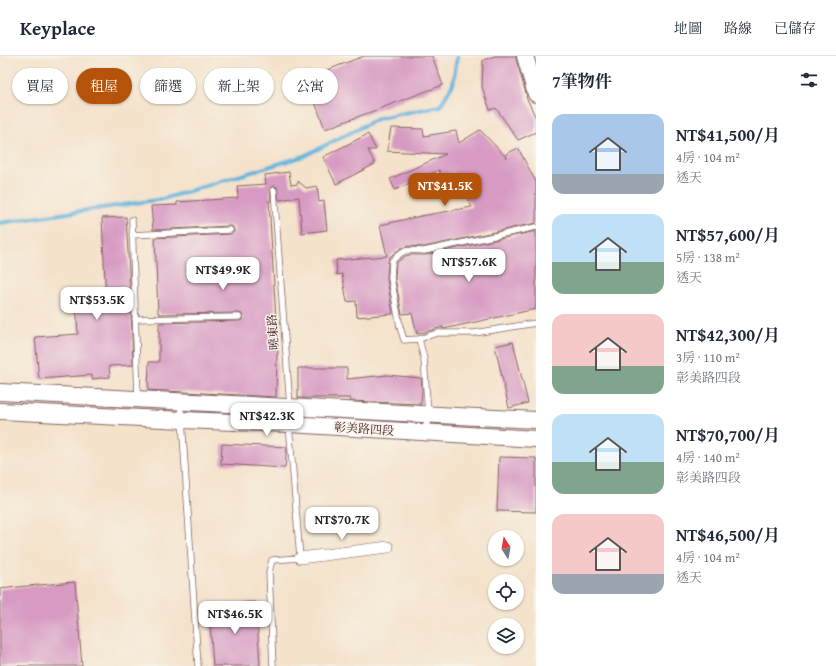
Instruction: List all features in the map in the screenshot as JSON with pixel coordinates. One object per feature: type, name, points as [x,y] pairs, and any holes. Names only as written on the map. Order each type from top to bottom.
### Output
[{"type":"main road","points":[[525,56],[536,94]]},
{"type":"main road","name":"彰美路四段","points":[[0,392],[536,420]]},
{"type":"main road","name":"彰美路四段","points":[[0,410],[289,424],[536,440]]},
{"type":"street","points":[[300,558],[388,547]]},
{"type":"lane","name":"曉東路","points":[[274,190],[290,407],[289,424],[300,558]]},
{"type":"lane","points":[[132,220],[138,399]]},
{"type":"lane","points":[[536,227],[424,251],[406,250],[400,252],[392,261],[391,278],[400,327],[404,340],[419,339],[437,333],[474,333],[536,323]]},
{"type":"lane","points":[[132,235],[230,230]]},
{"type":"lane","points":[[135,319],[239,318]]},
{"type":"lane","points":[[419,339],[424,359],[428,414],[426,433]]},
{"type":"lane","points":[[180,402],[198,666]]},
{"type":"lane","points":[[273,666],[270,566],[272,560],[300,558]]},
{"type":"building","points":[[364,56],[432,56],[443,85],[325,129],[316,104],[338,104],[338,68],[332,68]]},
{"type":"building","points":[[495,56],[515,56],[526,97],[536,118],[536,132],[518,140],[496,108],[490,110],[482,87],[483,60]]},
{"type":"building","points":[[391,128],[423,129],[424,136],[456,131],[459,143],[480,130],[507,158],[506,154],[518,148],[536,182],[536,223],[424,247],[409,246],[401,248],[389,258],[388,261],[387,279],[393,314],[357,317],[356,301],[347,302],[342,274],[337,275],[336,260],[387,256],[380,225],[472,207],[453,172],[442,178],[439,170],[395,190],[390,179],[446,154],[387,151]]},
{"type":"building","points":[[368,134],[376,150],[368,150],[375,164],[336,184],[323,157]]},
{"type":"building","points":[[289,172],[291,185],[298,184],[298,181],[306,188],[317,186],[319,202],[324,201],[327,230],[302,233],[299,197],[279,200],[277,187],[274,186],[270,188],[271,201],[269,201],[278,354],[276,397],[148,390],[149,362],[159,362],[159,323],[239,321],[242,320],[243,317],[242,314],[239,313],[158,313],[155,238],[230,234],[234,232],[234,229],[230,226],[153,230],[151,206],[177,205],[177,202],[238,198],[237,186],[266,184],[265,175]]},
{"type":"building","points":[[126,217],[133,365],[109,366],[110,377],[92,379],[92,375],[39,379],[35,337],[78,334],[76,303],[106,301],[102,218]]},
{"type":"building","points":[[536,231],[536,309],[443,329],[443,327],[417,334],[412,313],[402,314],[395,278],[396,263],[405,256],[425,255]]},
{"type":"building","points":[[513,342],[528,403],[509,408],[495,346]]},
{"type":"building","points":[[298,368],[347,368],[347,379],[387,375],[421,378],[421,404],[350,401],[350,398],[298,398]]},
{"type":"building","points":[[222,444],[287,447],[285,468],[221,464]]},
{"type":"building","points":[[499,457],[536,458],[536,512],[497,511]]},
{"type":"building","points":[[75,582],[82,666],[0,666],[0,589]]},
{"type":"building","points":[[256,602],[260,666],[213,666],[209,606]]},
{"type":"waterway","points":[[0,223],[163,199],[304,156],[379,118],[440,106],[453,84],[457,56]]}]
